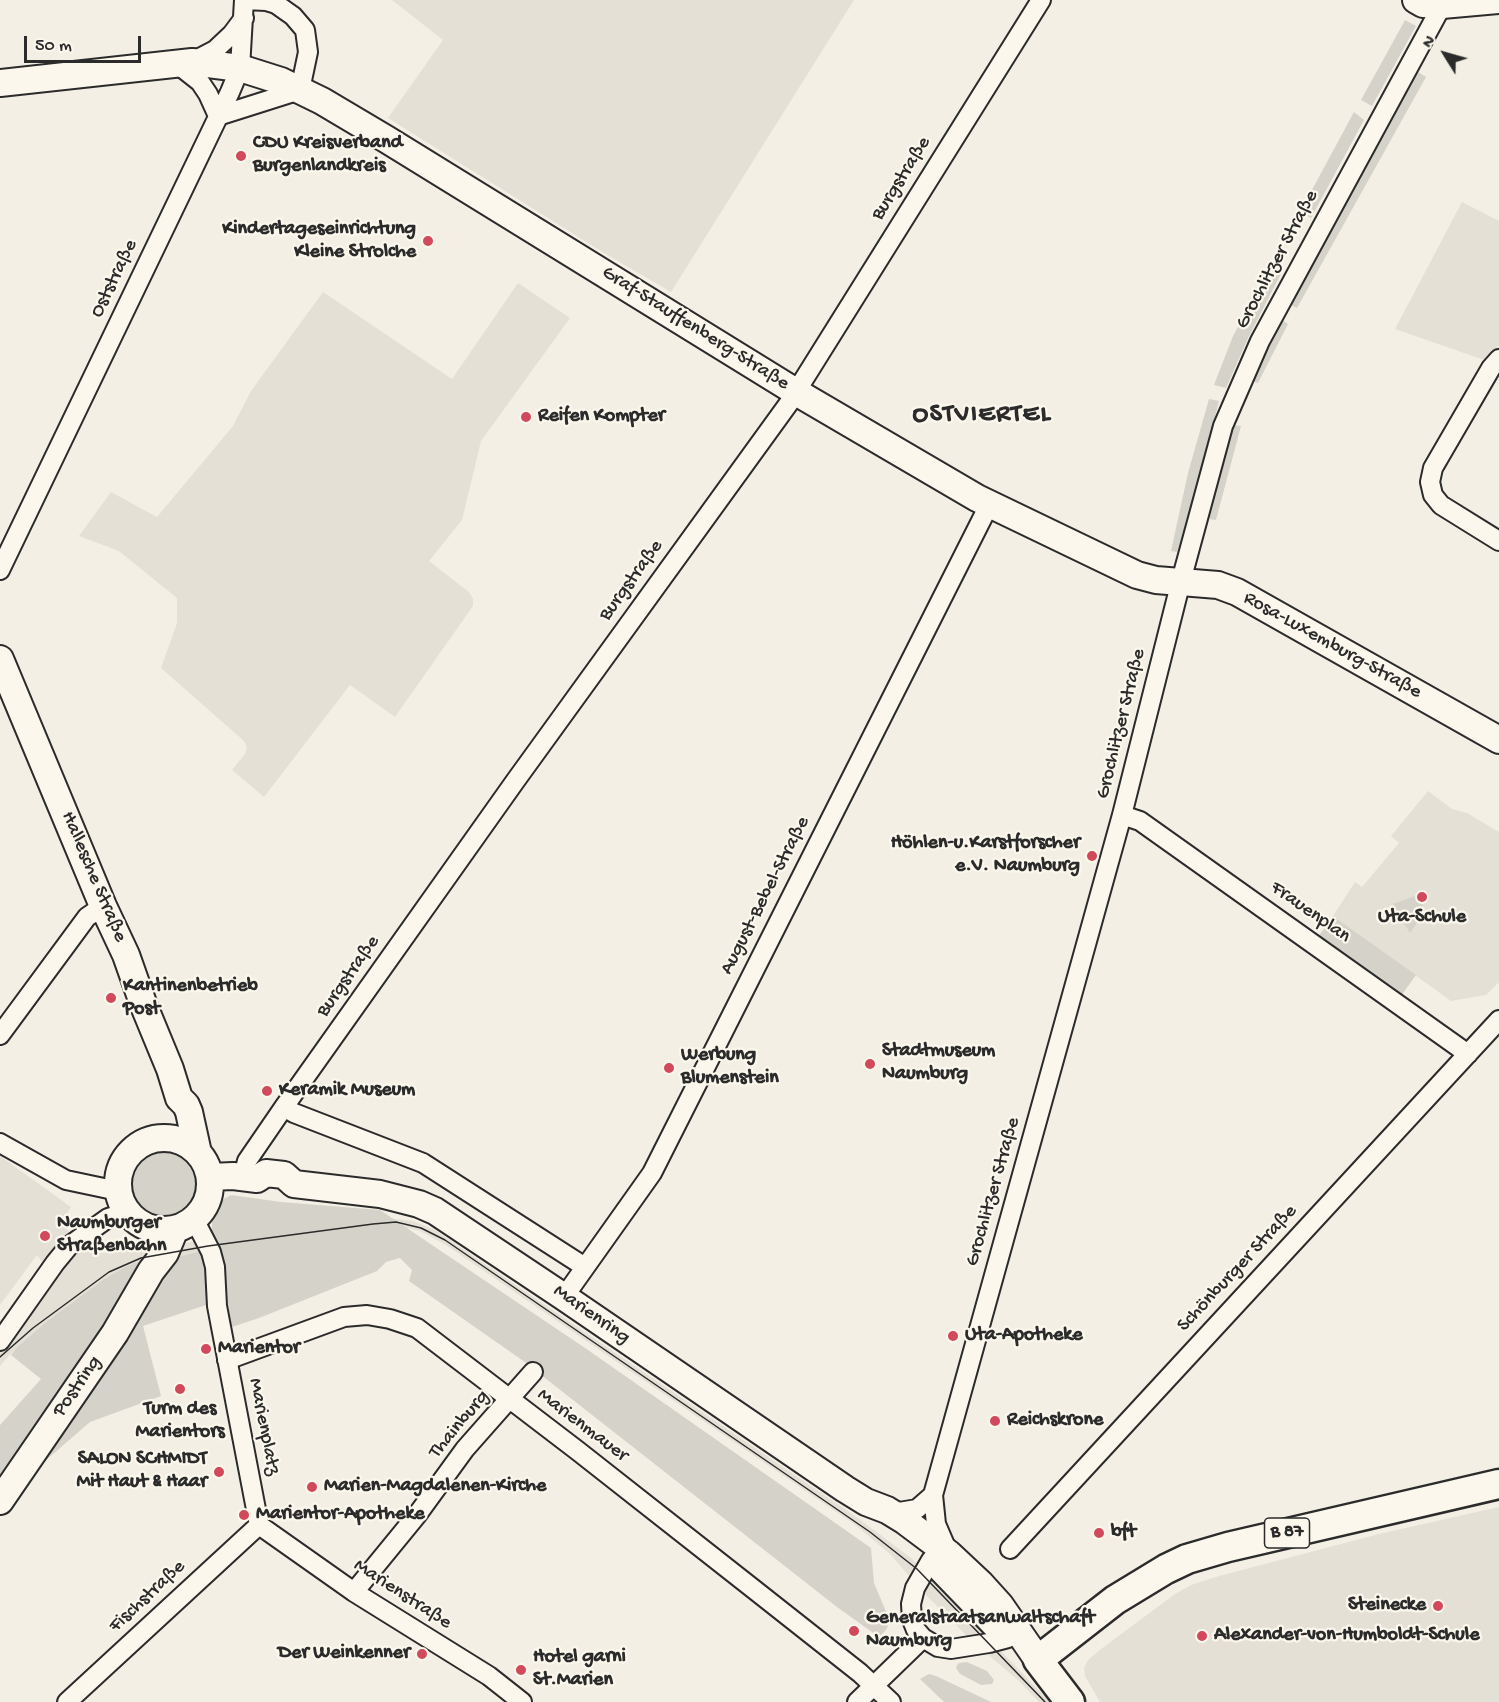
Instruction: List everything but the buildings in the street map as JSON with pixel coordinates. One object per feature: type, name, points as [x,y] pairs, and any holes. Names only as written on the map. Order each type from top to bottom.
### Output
[{"type":"main road","points":[[1416,0],[1424,4],[1499,0]]},
{"type":"main road","name":"Graf-Stauffenberg-Straße","points":[[0,83],[180,63],[240,68],[259,73],[300,90],[386,139],[796,392],[990,505],[1137,575],[1169,581]]},
{"type":"main road","name":"Rosa-Luxemburg-Straße","points":[[1169,581],[1218,585],[1237,592],[1499,740]]},
{"type":"main road","name":"Hallesche Straße","points":[[0,659],[103,906],[126,955],[179,1098],[189,1112],[198,1153]]},
{"type":"main road","points":[[159,1138],[169,1125],[179,1098]]},
{"type":"main road","points":[[159,1138],[178,1140],[191,1146],[198,1153],[210,1177],[208,1198],[202,1211],[184,1224],[160,1230],[130,1210],[119,1174],[126,1158],[138,1145],[159,1138]]},
{"type":"main road","name":"Marienring","points":[[210,1177],[250,1178],[266,1173],[284,1175],[294,1184],[380,1194],[419,1204],[452,1221],[771,1440],[866,1502]]},
{"type":"main road","name":"Postring","points":[[130,1210],[152,1240],[151,1271]]},
{"type":"main road","name":"Postring","points":[[0,1501],[105,1349],[151,1271],[184,1224]]},
{"type":"main road","name":"B 87","points":[[1038,1660],[1115,1600],[1187,1559],[1228,1547],[1499,1484]]},
{"type":"main road","points":[[866,1502],[893,1513],[940,1557],[1008,1638],[1038,1660]]},
{"type":"main road","points":[[866,1502],[886,1522],[940,1557],[992,1596],[1070,1702]]},
{"type":"street","name":"Burgstraße","points":[[250,1178],[247,1161],[284,1107],[509,789],[796,392],[1041,0]]},
{"type":"street","points":[[266,1],[285,9],[305,30],[308,52],[300,90],[218,116],[200,82],[181,67],[180,63],[215,50],[232,34],[244,6],[266,1]]},
{"type":"street","name":"Grochlitzer Straße","points":[[940,1557],[933,1495],[1122,815],[1169,581],[1223,426],[1244,374],[1296,272],[1444,3]]},
{"type":"street","name":"Oststraße","points":[[0,570],[240,68],[244,6]]},
{"type":"street","points":[[1499,359],[1491,368],[1433,468],[1430,482],[1433,495],[1440,505],[1499,541]]},
{"type":"street","name":"August-Bebel-Straße","points":[[564,1297],[652,1173],[990,505]]},
{"type":"street","name":"Frauenplan","points":[[1122,815],[1140,821],[1468,1054]]},
{"type":"street","points":[[0,1035],[87,917],[103,906]]},
{"type":"street","name":"Schönburger Straße","points":[[1010,1549],[1499,1020]]},
{"type":"street","name":"Marienring","points":[[284,1107],[423,1164],[585,1267]]},
{"type":"street","points":[[0,1143],[66,1180],[130,1210]]},
{"type":"street","points":[[0,1341],[59,1257],[74,1241],[108,1218],[130,1210]]},
{"type":"street","name":"Marienplatz","points":[[184,1224],[214,1263],[217,1306],[259,1525]]},
{"type":"street","name":"Marienmauer","points":[[227,1360],[345,1317],[368,1315],[417,1328],[578,1451],[875,1686],[891,1702]]},
{"type":"street","name":"Thainburg","points":[[354,1592],[417,1515],[465,1449],[533,1372]]},
{"type":"street","points":[[893,1513],[916,1509],[933,1495]]},
{"type":"street","name":"Marienstraße","points":[[259,1525],[354,1592],[489,1676],[522,1702]]},
{"type":"street","name":"Fischstraße","points":[[67,1702],[259,1525]]},
{"type":"street","points":[[940,1557],[915,1588],[911,1604],[912,1620],[923,1638],[938,1647],[951,1649],[1008,1638]]},
{"type":"street","points":[[857,1702],[923,1638]]},
{"type":"shaded area","points":[[392,0],[854,0],[671,292],[604,253],[388,118],[443,40]]},
{"type":"shaded area","points":[[1405,20],[1416,26],[1372,106],[1361,100]]},
{"type":"shaded area","points":[[1418,72],[1426,77],[1297,308],[1289,304]]},
{"type":"shaded area","points":[[1354,112],[1364,120],[1311,218],[1300,212]]},
{"type":"shaded area","points":[[1462,202],[1499,221],[1499,345],[1490,362],[1395,329]]},
{"type":"shaded area","points":[[1272,264],[1283,270],[1249,336],[1226,388],[1214,385],[1233,336]]},
{"type":"shaded area","points":[[518,283],[570,318],[481,441],[462,520],[429,561],[469,592],[473,599],[473,606],[395,717],[350,685],[264,797],[232,770],[245,754],[247,747],[244,741],[161,668],[177,623],[177,598],[119,551],[79,536],[111,492],[157,517],[233,426],[251,391],[323,292],[452,379]]},
{"type":"shaded area","points":[[1282,320],[1288,324],[1258,383],[1252,381]]},
{"type":"shaded area","points":[[1209,399],[1219,401],[1190,516],[1177,552],[1171,551],[1188,473]]},
{"type":"shaded area","points":[[1233,425],[1241,426],[1216,520],[1209,519]]},
{"type":"shaded area","name":"Uta-Schule","points":[[1428,791],[1452,809],[1467,813],[1499,832],[1499,982],[1486,995],[1451,1001],[1333,916],[1355,882],[1362,887],[1399,843],[1391,836]]},
{"type":"shaded area","points":[[1420,894],[1423,901],[1422,912],[1410,933],[1393,904]]},
{"type":"shaded area","points":[[1333,916],[1416,975],[1401,996],[1318,937]]},
{"type":"shaded area","points":[[164,1146],[178,1149],[191,1157],[199,1170],[202,1184],[199,1198],[191,1211],[178,1219],[164,1222],[150,1219],[137,1211],[129,1198],[126,1184],[129,1170],[137,1157],[150,1149]]},
{"type":"shaded area","points":[[0,1156],[71,1207],[61,1223],[79,1243],[103,1253],[387,1218],[413,1221],[435,1230],[858,1518],[911,1558],[1050,1702],[1039,1702],[1018,1680],[974,1643],[922,1591],[890,1554],[854,1524],[446,1245],[420,1231],[403,1227],[136,1263],[104,1279],[46,1322],[16,1348],[0,1366],[0,1349],[48,1283],[43,1263],[37,1255],[0,1305]]},
{"type":"shaded area","points":[[231,1195],[281,1202],[380,1210],[588,1350],[871,1548],[874,1583],[890,1621],[886,1630],[879,1637],[837,1607],[522,1360],[409,1281],[412,1270],[400,1258],[386,1262],[377,1271],[232,1327],[224,1299],[143,1326],[161,1396],[90,1422],[0,1500],[0,1425],[41,1379],[11,1355],[16,1348],[46,1322],[104,1279],[125,1267],[135,1263],[170,1259],[205,1250],[212,1240],[212,1212],[222,1200]]},
{"type":"shaded area","points":[[1499,1507],[1499,1702],[1100,1702],[1085,1676],[1084,1668],[1088,1660],[1175,1594],[1191,1585],[1379,1534]]},
{"type":"shaded area","points":[[967,1662],[987,1671],[994,1680],[992,1684],[981,1685],[960,1674],[956,1668],[957,1665]]},
{"type":"shaded area","points":[[929,1674],[991,1702],[944,1702],[920,1679]]},
{"type":"tram line","points":[[0,1357],[33,1328],[109,1272],[141,1258],[208,1246],[373,1224],[396,1222],[421,1228],[445,1240],[870,1532],[917,1569],[1045,1702]]},
{"type":"place","name":"CDU Kreisverband Burgenlandkreis","points":[[241,156]]},
{"type":"place","name":"Kindertageseinrichtung Kleine Strolche","points":[[428,241]]},
{"type":"place","name":"Reifen Kompter","points":[[526,417]]},
{"type":"place","name":"Höhlen-u.Karstforscher e.V. Naumburg","points":[[1092,856]]},
{"type":"place","name":"Uta-Schule","points":[[1422,897]]},
{"type":"place","name":"Kantinenbetrieb Post","points":[[111,998]]},
{"type":"place","name":"Stadtmuseum Naumburg","points":[[870,1064]]},
{"type":"place","name":"Werbung Blumenstein","points":[[669,1068]]},
{"type":"place","name":"Keramik Museum","points":[[267,1091]]},
{"type":"place","name":"Naumburger Straßenbahn","points":[[45,1236]]},
{"type":"place","name":"Uta-Apotheke","points":[[953,1336]]},
{"type":"place","name":"Marientor","points":[[206,1349]]},
{"type":"place","name":"Turm des Marientors","points":[[180,1389]]},
{"type":"place","name":"Reichskrone","points":[[995,1421]]},
{"type":"place","name":"SALON SCHMIDT Mit Haut & Haar","points":[[219,1472]]},
{"type":"place","name":"Marien-Magdalenen-Kirche","points":[[312,1487]]},
{"type":"place","name":"Marientor-Apotheke","points":[[244,1515]]},
{"type":"place","name":"bft","points":[[1099,1533]]},
{"type":"place","name":"Steinecke","points":[[1438,1606]]},
{"type":"place","name":"Generalstaatsanwaltschaft Naumburg","points":[[854,1631]]},
{"type":"place","name":"Alexander-von-Humboldt-Schule","points":[[1202,1636]]},
{"type":"place","name":"Der Weinkenner","points":[[422,1654]]},
{"type":"place","name":"Hotel garni St.Marien","points":[[521,1670]]},
{"type":"district","name":"OSTVIERTEL","points":[[982,416]]}]
